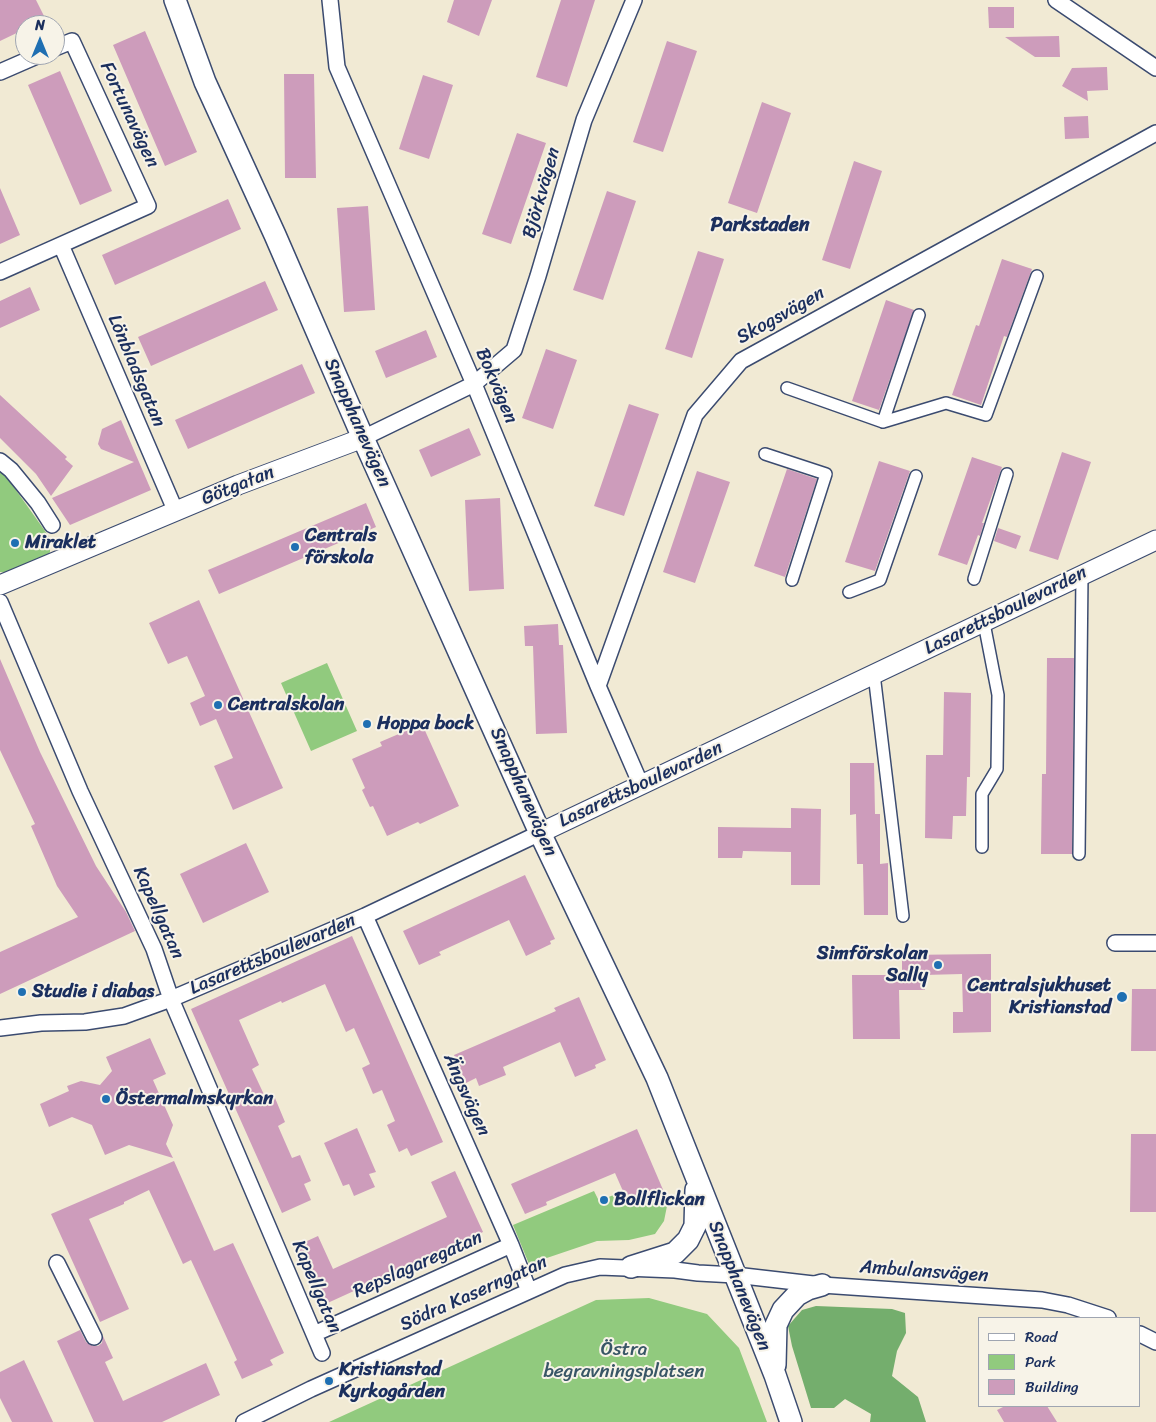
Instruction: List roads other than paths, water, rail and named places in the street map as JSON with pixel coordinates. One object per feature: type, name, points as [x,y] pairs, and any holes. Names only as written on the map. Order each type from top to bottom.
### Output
[{"type":"main road","name":"Snapphanevägen","points":[[175,0],[205,82],[275,234],[363,438],[540,833],[656,1078],[775,1375],[791,1422]]},
{"type":"main road","points":[[631,1267],[675,1253],[688,1240],[695,1226],[696,1179]]},
{"type":"main road","points":[[775,1375],[776,1325],[783,1310],[797,1295],[822,1285]]},
{"type":"street","name":"Bokvägen","points":[[330,0],[337,67],[474,384],[598,686],[641,785]]},
{"type":"street","name":"Björkvägen","points":[[474,384],[514,350],[584,120],[634,0]]},
{"type":"street","points":[[1056,0],[1156,68]]},
{"type":"street","name":"Fortunavägen","points":[[60,245],[148,206],[72,41],[65,44]]},
{"type":"street","points":[[0,72],[16,65]]},
{"type":"street","name":"Skogsvägen","points":[[598,686],[695,415],[741,361],[1156,133]]},
{"type":"street","points":[[0,272],[60,245]]},
{"type":"street","name":"Lönbladsgatan","points":[[60,245],[176,512]]},
{"type":"street","points":[[787,388],[883,422],[946,403],[986,416],[1037,276]]},
{"type":"street","points":[[883,422],[919,314]]},
{"type":"street","name":"Götgatan","points":[[0,585],[238,485],[363,438],[474,384]]},
{"type":"street","points":[[765,454],[826,474],[792,580]]},
{"type":"street","points":[[0,461],[11,470],[38,503],[52,525]]},
{"type":"street","points":[[974,579],[1007,474]]},
{"type":"street","points":[[849,592],[880,580],[916,476]]},
{"type":"street","name":"Lasarettsboulevarden","points":[[0,1028],[42,1023],[85,1022],[124,1016],[171,999],[365,916],[1156,540]]},
{"type":"street","points":[[1079,854],[1082,575]]},
{"type":"street","name":"Kapellgatan","points":[[0,602],[80,791],[154,949],[171,999],[322,1353]]},
{"type":"street","points":[[982,847],[982,794],[997,769],[998,695],[984,623]]},
{"type":"street","points":[[874,674],[903,916]]},
{"type":"street","name":"Ängsvägen","points":[[365,916],[529,1290]]},
{"type":"street","points":[[1115,943],[1156,943]]},
{"type":"street","name":"Repslagaregatan","points":[[314,1334],[511,1246]]},
{"type":"street","points":[[57,1263],[94,1336]]},
{"type":"street","name":"Södra Kaserngatan","points":[[244,1422],[311,1389],[565,1275],[600,1267],[631,1267],[735,1274]]},
{"type":"street","name":"Ambulansvägen","points":[[735,1274],[822,1285],[1042,1300],[1068,1304],[1105,1317]]},
{"type":"street","points":[[1141,1334],[1156,1342]]},
{"type":"place","name":"Miraklet","points":[[15,543]]},
{"type":"place","name":"Centrals förskola","points":[[295,547]]},
{"type":"place","name":"Centralskolan","points":[[218,705]]},
{"type":"place","name":"Hoppa bock","points":[[367,724]]},
{"type":"place","name":"Simförskolan Sally","points":[[938,965]]},
{"type":"place","name":"Studie i diabas","points":[[22,992]]},
{"type":"place","name":"Centralsjukhuset Kristianstad","points":[[1122,997]]},
{"type":"place","name":"Östermalmskyrkan","points":[[106,1099]]},
{"type":"place","name":"Bollflickan","points":[[604,1200]]},
{"type":"place","name":"Kristianstad Kyrkogården","points":[[329,1381]]},
{"type":"district","name":"Parkstaden","points":[[760,226]]},
{"type":"park label","name":"Östra begravningsplatsen","points":[[624,1361]]}]
